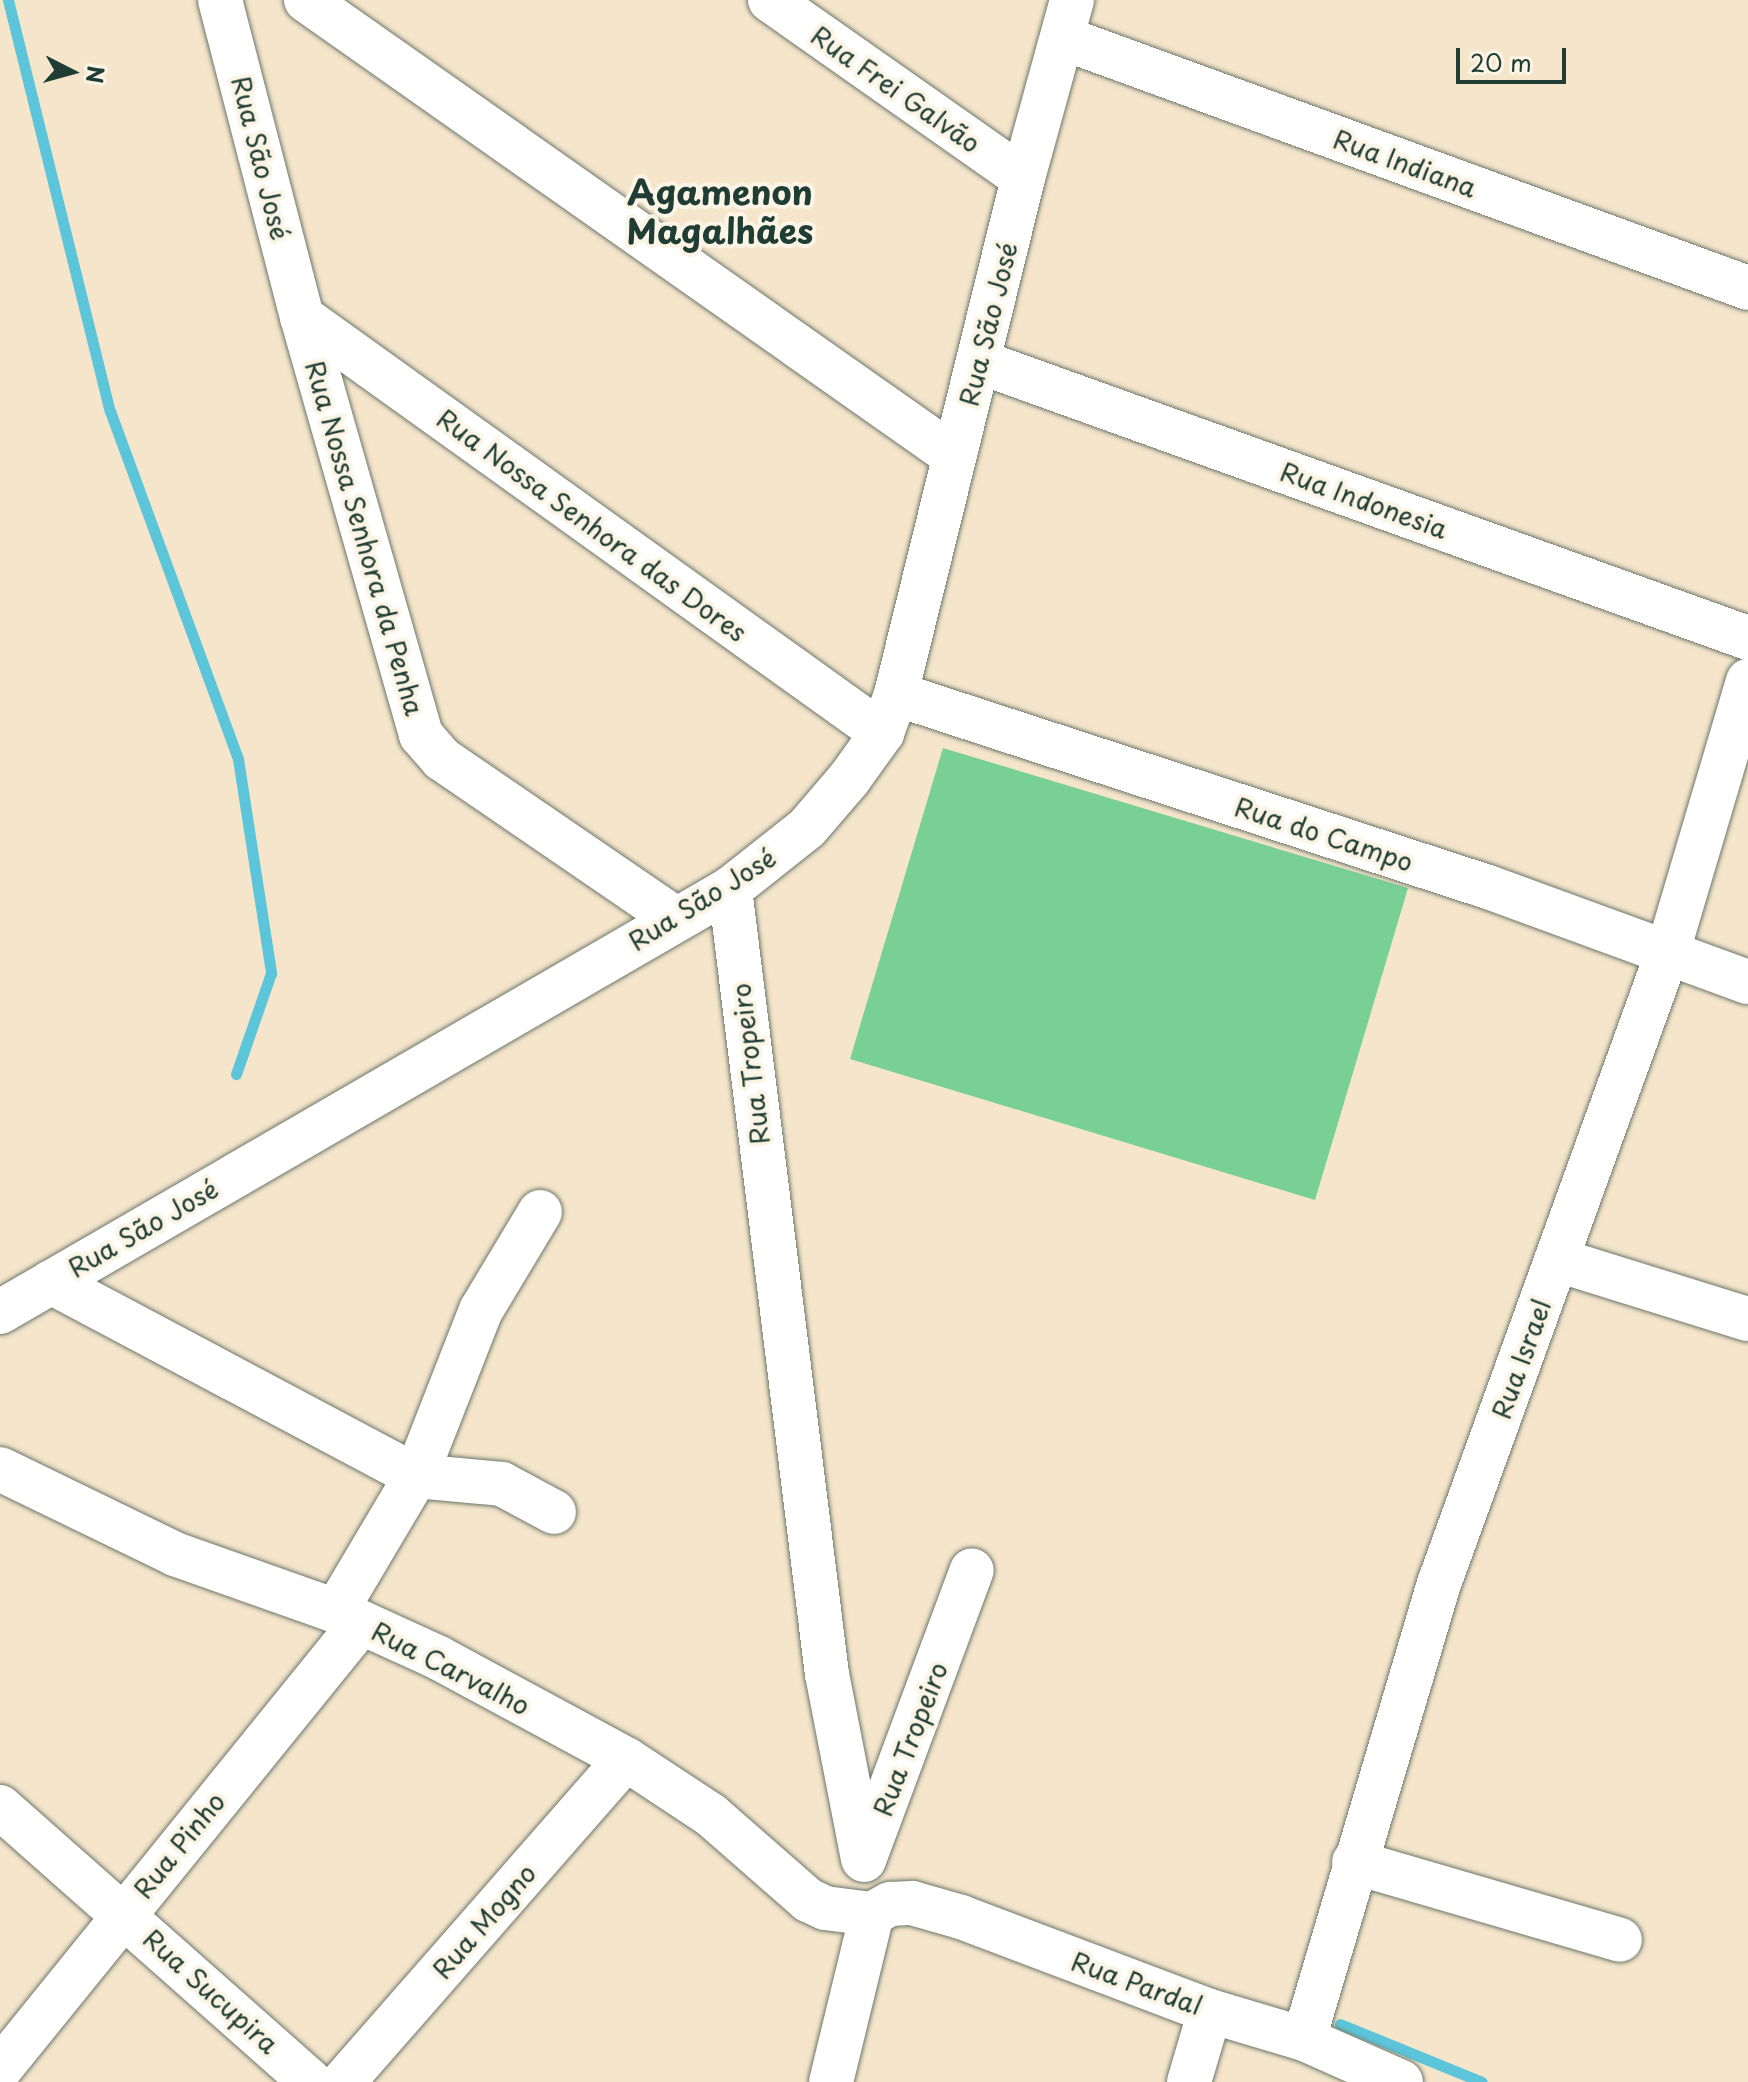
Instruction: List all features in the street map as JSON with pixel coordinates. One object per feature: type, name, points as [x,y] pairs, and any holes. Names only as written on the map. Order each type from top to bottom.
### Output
[{"type":"street","name":"Rua São José","points":[[220,0],[302,317]]},
{"type":"street","points":[[306,0],[954,456]]},
{"type":"street","name":"Rua Frei Galvão","points":[[770,0],[1023,178]]},
{"type":"street","name":"Rua São José","points":[[0,1312],[674,918],[730,889],[807,828],[889,714],[980,362],[1023,178],[1068,19]]},
{"type":"street","name":"Rua Indiana","points":[[1068,19],[1748,288]]},
{"type":"street","name":"Rua Nossa Senhora das Dores","points":[[302,317],[889,714]]},
{"type":"street","name":"Rua Nossa Senhora da Penha","points":[[302,317],[421,735],[442,759],[674,918]]},
{"type":"street","name":"Rua Indonesia","points":[[980,362],[1748,638]]},
{"type":"street","name":"Rua Israel","points":[[1304,2039],[1354,1862],[1440,1581],[1668,951],[1748,681]]},
{"type":"street","name":"Rua do Campo","points":[[889,714],[1668,951],[1748,982]]},
{"type":"street","name":"Rua Tropeiro","points":[[730,889],[827,1674],[863,1859]]},
{"type":"street","name":"Rua Pinho","points":[[0,2069],[124,1912],[348,1617],[416,1476],[481,1310],[540,1212]]},
{"type":"street","points":[[1558,1260],[1748,1319]]},
{"type":"street","points":[[51,1282],[416,1476],[502,1484],[554,1512]]},
{"type":"street","name":"Rua Carvalho","points":[[0,1469],[175,1554],[348,1617],[439,1658],[626,1759],[711,1815],[808,1900],[825,1908],[881,1909]]},
{"type":"street","name":"Rua Tropeiro","points":[[863,1859],[972,1570]]},
{"type":"street","name":"Rua Mogno","points":[[343,2082],[626,1759]]},
{"type":"street","name":"Rua Sucupira","points":[[0,1807],[124,1912],[311,2082]]},
{"type":"street","points":[[831,2082],[881,1909],[863,1859]]},
{"type":"street","points":[[1354,1862],[1620,1940]]},
{"type":"street","name":"Rua Pardal","points":[[881,1909],[912,1903],[961,1917],[1210,2011],[1304,2039],[1401,2082]]},
{"type":"street","points":[[1189,2082],[1210,2011]]},
{"type":"green space","points":[[943,748],[1408,888],[1315,1200],[850,1059]]},
{"type":"waterway","points":[[8,0],[110,411],[238,759],[271,973],[236,1074]]},
{"type":"waterway","points":[[1340,2024],[1482,2082]]},
{"type":"district","name":"Agamenon Magalhães","points":[[720,210]]}]
